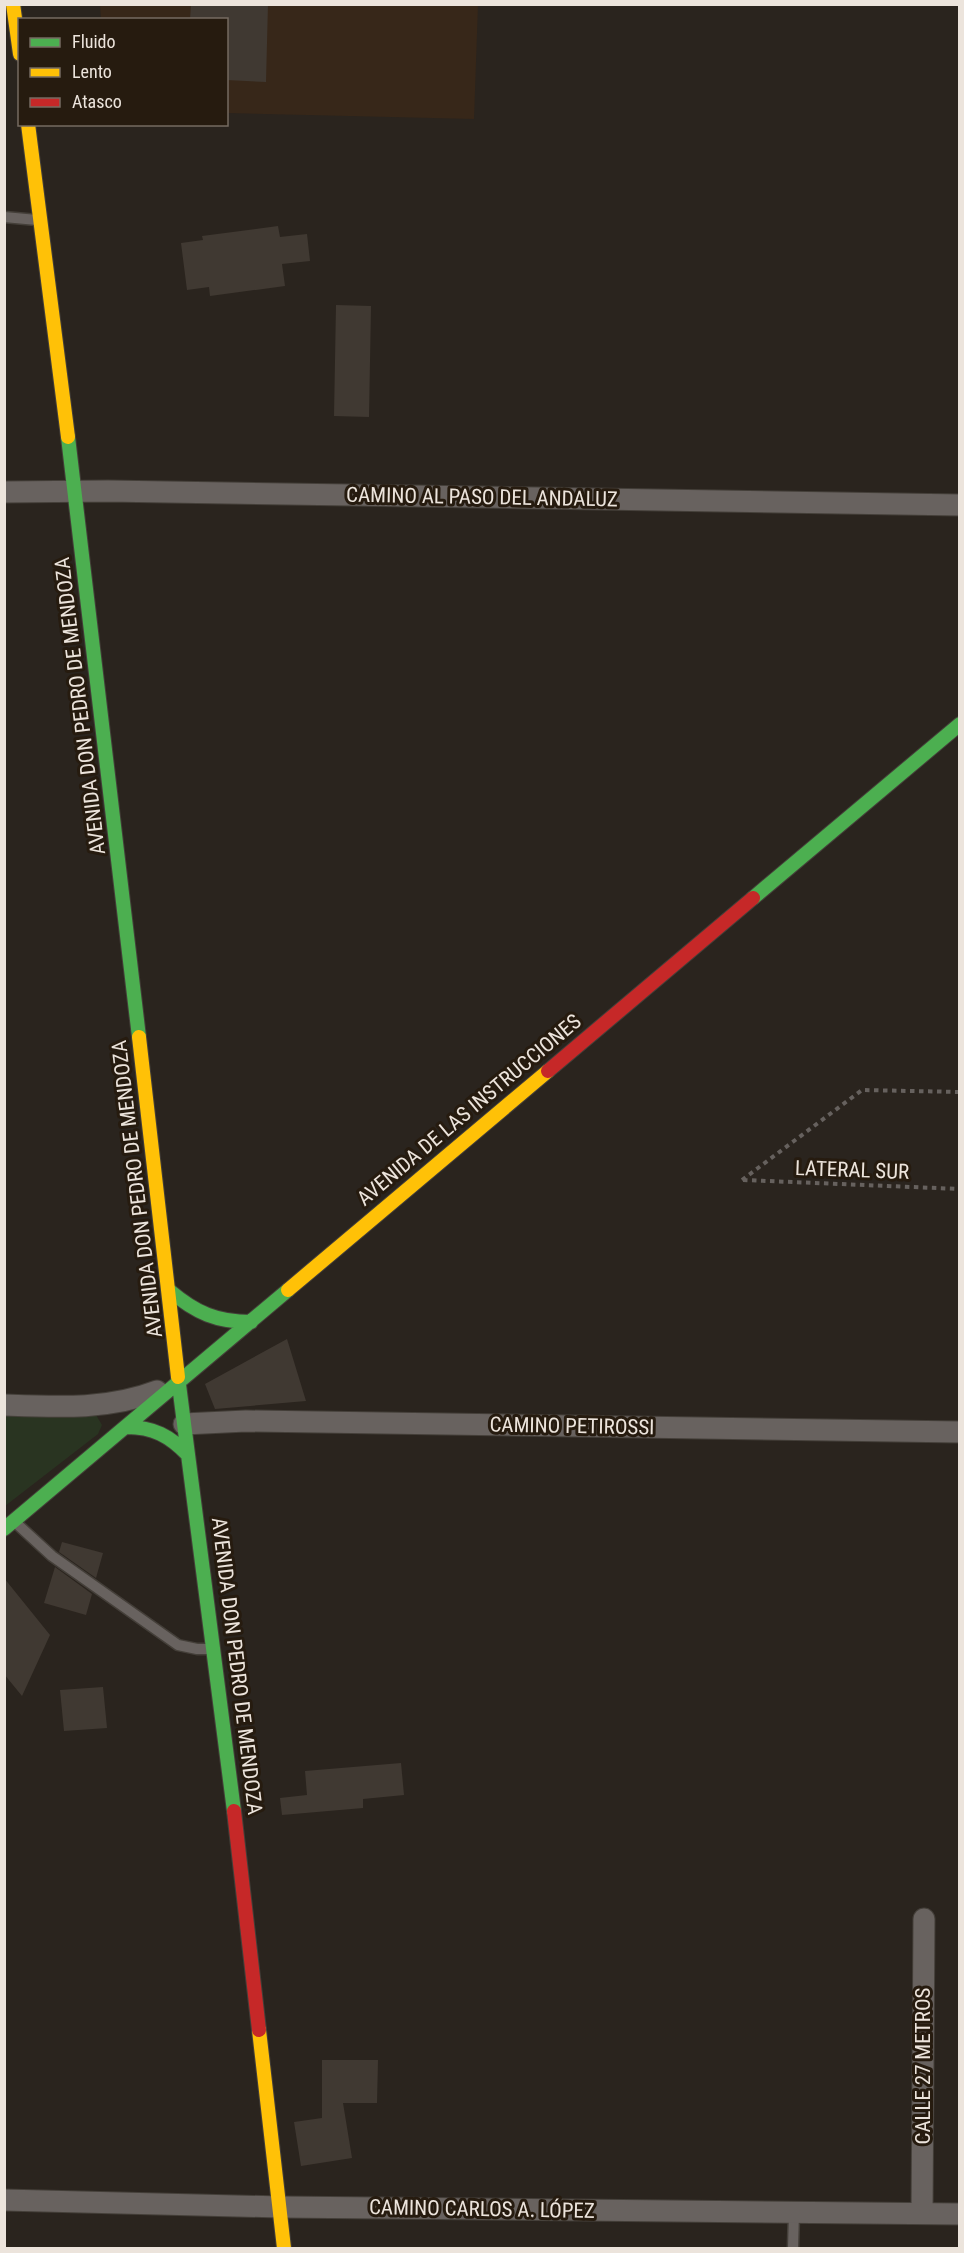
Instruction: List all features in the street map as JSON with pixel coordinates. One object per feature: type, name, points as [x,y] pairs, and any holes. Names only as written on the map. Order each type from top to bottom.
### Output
[{"type":"main road","points":[[13,4],[18,40]]},
{"type":"main road","name":"AVENIDA DON PEDRO DE MENDOZA","points":[[28,126],[75,491],[184,1424],[216,1649],[284,2248]]},
{"type":"main road","name":"AVENIDA DE LAS INSTRUCCIONES","points":[[9,1525],[960,724]]},
{"type":"main road","points":[[170,1291],[202,1316],[223,1323],[250,1322]]},
{"type":"main road","points":[[127,1427],[158,1430],[172,1437],[188,1455]]},
{"type":"street","name":"CAMINO AL PASO DEL ANDALUZ","points":[[4,492],[75,491],[960,505]]},
{"type":"street","points":[[4,1405],[72,1407],[114,1404],[134,1400],[180,1382]]},
{"type":"street","name":"CAMINO PETIROSSI","points":[[184,1424],[237,1421],[960,1432]]},
{"type":"street","name":"CALLE 27 METROS","points":[[922,2213],[924,1918]]},
{"type":"street","name":"CAMINO CARLOS A. LÓPEZ","points":[[4,2200],[279,2207],[960,2214]]},
{"type":"lane","points":[[4,217],[41,221]]},
{"type":"lane","points":[[9,1525],[178,1645],[197,1649],[216,1649]]},
{"type":"lane","points":[[793,2248],[794,2212]]},
{"type":"path","name":"LATERAL SUR","points":[[960,1092],[862,1090],[742,1180],[960,1189]]},
{"type":"shaded area","points":[[100,5],[478,5],[474,119],[228,113],[228,18],[101,18]]},
{"type":"green space","points":[[5,1414],[96,1415],[102,1425],[98,1434],[5,1506]]},
{"type":"building","points":[[191,4],[268,4],[266,82],[228,80],[228,18],[190,18]]},
{"type":"building","points":[[278,226],[280,237],[307,234],[310,261],[282,264],[285,286],[210,296],[209,287],[187,290],[181,243],[203,240],[202,236]]},
{"type":"building","points":[[336,305],[371,306],[369,417],[334,416]]},
{"type":"building","points":[[287,1339],[306,1401],[215,1409],[205,1384]]},
{"type":"building","points":[[62,1542],[103,1553],[96,1578],[59,1552]]},
{"type":"building","points":[[55,1567],[92,1594],[86,1615],[44,1603]]},
{"type":"building","points":[[4,1578],[50,1635],[22,1696],[4,1674]]},
{"type":"building","points":[[103,1687],[107,1728],[64,1731],[60,1690]]},
{"type":"building","points":[[401,1763],[404,1795],[363,1799],[363,1808],[282,1815],[280,1798],[307,1795],[305,1771]]},
{"type":"building","points":[[322,2060],[378,2060],[377,2103],[343,2103],[352,2158],[301,2166],[294,2122],[322,2118]]},
{"type":"traffic: fast","points":[[68,437],[139,1037]]},
{"type":"traffic: fast","points":[[753,898],[960,724]]},
{"type":"traffic: fast","points":[[4,1529],[288,1290]]},
{"type":"traffic: fast","points":[[170,1291],[207,1315],[239,1322],[251,1322]]},
{"type":"traffic: fast","points":[[178,1377],[234,1811]]},
{"type":"traffic: fast","points":[[127,1427],[136,1427],[161,1434],[188,1455]]},
{"type":"traffic: slow","points":[[13,4],[18,40]]},
{"type":"traffic: slow","points":[[28,126],[68,437]]},
{"type":"traffic: slow","points":[[139,1037],[178,1377]]},
{"type":"traffic: slow","points":[[288,1290],[548,1071]]},
{"type":"traffic: slow","points":[[259,2030],[284,2248]]},
{"type":"traffic: jam","points":[[548,1071],[753,898]]},
{"type":"traffic: jam","points":[[234,1811],[259,2030]]}]
